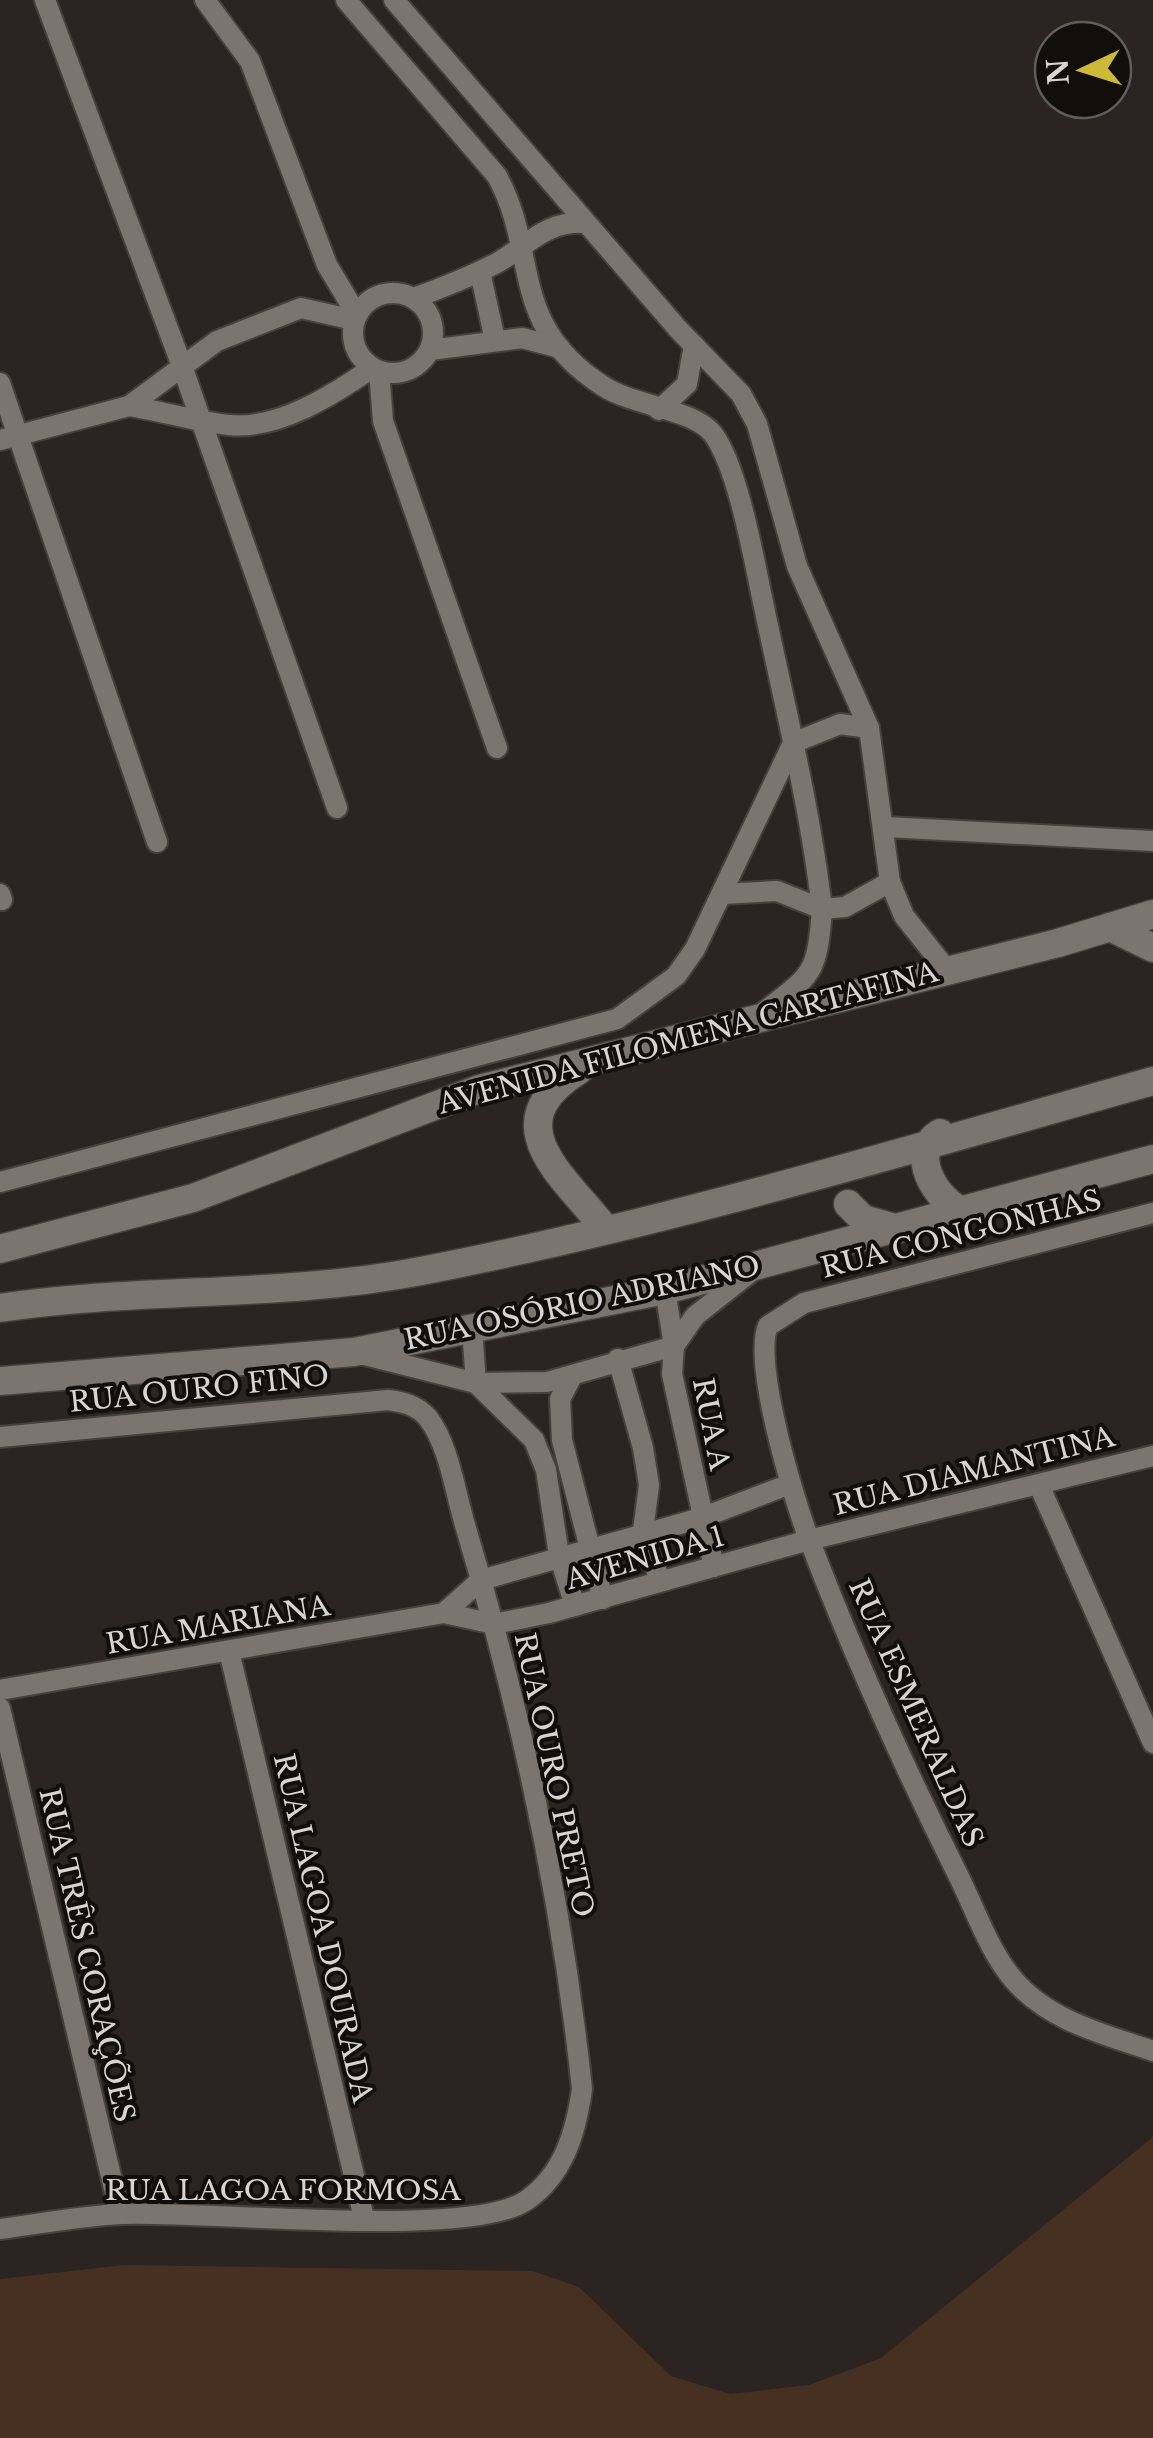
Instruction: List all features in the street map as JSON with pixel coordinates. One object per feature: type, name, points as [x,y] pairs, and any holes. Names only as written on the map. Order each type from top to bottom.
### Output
[{"type":"main road","name":"AVENIDA FILOMENA CARTAFINA","points":[[0,1249],[210,1192],[479,1089],[589,1064],[760,1015],[1153,914]]},
{"type":"main road","points":[[1110,927],[1153,948]]},
{"type":"main road","points":[[589,1064],[553,1090],[541,1116],[540,1136],[547,1162],[605,1229]]},
{"type":"main road","points":[[0,1308],[51,1300],[318,1286],[420,1271],[820,1174],[1153,1081]]},
{"type":"main road","points":[[953,1137],[936,1132],[926,1162],[930,1185],[949,1206],[964,1212]]},
{"type":"main road","name":"RUA OSÓRIO ADRIANO","points":[[0,1381],[354,1352],[664,1290],[1153,1159]]},
{"type":"main road","points":[[820,1174],[828,1167],[839,1178],[848,1204],[863,1219],[895,1231],[918,1214],[930,1185]]},
{"type":"main road","points":[[823,1247],[841,1229],[848,1204]]},
{"type":"street","points":[[45,0],[182,366],[197,418],[337,808]]},
{"type":"street","points":[[204,0],[250,61],[327,265],[356,317],[355,347],[376,370],[380,406],[394,457],[497,748]]},
{"type":"street","points":[[346,0],[497,176],[510,199],[519,251],[539,316],[560,348],[603,386],[659,410],[694,419],[716,436],[752,550],[793,743],[822,909],[818,958],[808,975],[760,1015]]},
{"type":"street","points":[[394,0],[694,346],[732,383],[757,424],[797,566],[869,728],[886,827],[890,882],[904,916],[947,970]]},
{"type":"street","points":[[414,298],[480,272],[519,251],[529,239],[556,224],[586,223]]},
{"type":"street","points":[[480,272],[495,340]]},
{"type":"street","points":[[356,317],[376,296],[402,293],[414,298],[432,322],[430,350]]},
{"type":"street","points":[[10,437],[129,406],[217,341],[301,308],[356,317]]},
{"type":"street","points":[[129,406],[230,426],[264,422],[319,400],[376,370],[408,371],[430,350],[522,338],[560,348]]},
{"type":"street","points":[[659,410],[687,384],[694,346]]},
{"type":"street","points":[[0,383],[10,437],[157,842]]},
{"type":"street","points":[[0,1182],[618,1019],[676,976],[696,949],[793,743],[825,726],[852,723],[869,728]]},
{"type":"street","points":[[886,827],[1153,841]]},
{"type":"street","points":[[722,894],[778,890],[822,909],[845,907],[890,882]]},
{"type":"street","name":"RUA CONGONHAS","points":[[784,1312],[826,1296],[1153,1214]]},
{"type":"street","points":[[354,1352],[476,1383],[547,1382],[674,1346],[695,1316],[762,1263]]},
{"type":"street","name":"RUA A","points":[[664,1290],[674,1346],[672,1374],[700,1518],[714,1567]]},
{"type":"street","name":"RUA ESMERALDAS","points":[[784,1312],[768,1326],[763,1352],[790,1484],[809,1540],[936,1830],[1012,1978],[1066,2020],[1153,2051]]},
{"type":"street","points":[[472,1329],[476,1383],[534,1440],[555,1507],[559,1555],[575,1606]]},
{"type":"street","points":[[618,1359],[644,1448],[648,1485],[643,1531],[660,1581]]},
{"type":"street","points":[[572,1376],[560,1399],[562,1440],[603,1600]]},
{"type":"street","name":"RUA OURO FINO","points":[[0,1437],[353,1402],[404,1402]]},
{"type":"street","name":"RUA OURO PRETO","points":[[404,1402],[430,1420],[440,1441],[494,1624],[552,1886],[580,2070],[578,2122],[555,2176]]},
{"type":"street","name":"RUA DIAMANTINA","points":[[809,1540],[1153,1456]]},
{"type":"street","points":[[444,1613],[481,1580],[643,1531],[700,1518],[790,1484]]},
{"type":"street","points":[[1039,1485],[1153,1742]]},
{"type":"street","name":"AVENIDA 1","points":[[494,1624],[603,1600],[809,1540]]},
{"type":"street","name":"RUA MARIANA","points":[[0,1690],[444,1613],[494,1624]]},
{"type":"street","name":"RUA LAGOA DOURADA","points":[[228,1651],[364,2218]]},
{"type":"street","name":"RUA TRÊS CORAÇÕES","points":[[0,1708],[120,2214]]},
{"type":"street","name":"RUA LAGOA FORMOSA","points":[[0,2228],[120,2214],[473,2218],[503,2212],[526,2201],[555,2176]]},
{"type":"shaded area","points":[[1153,2137],[1153,2438],[0,2438],[0,2279],[124,2265],[533,2271],[579,2287],[671,2376],[730,2394],[809,2385],[881,2358]]}]
